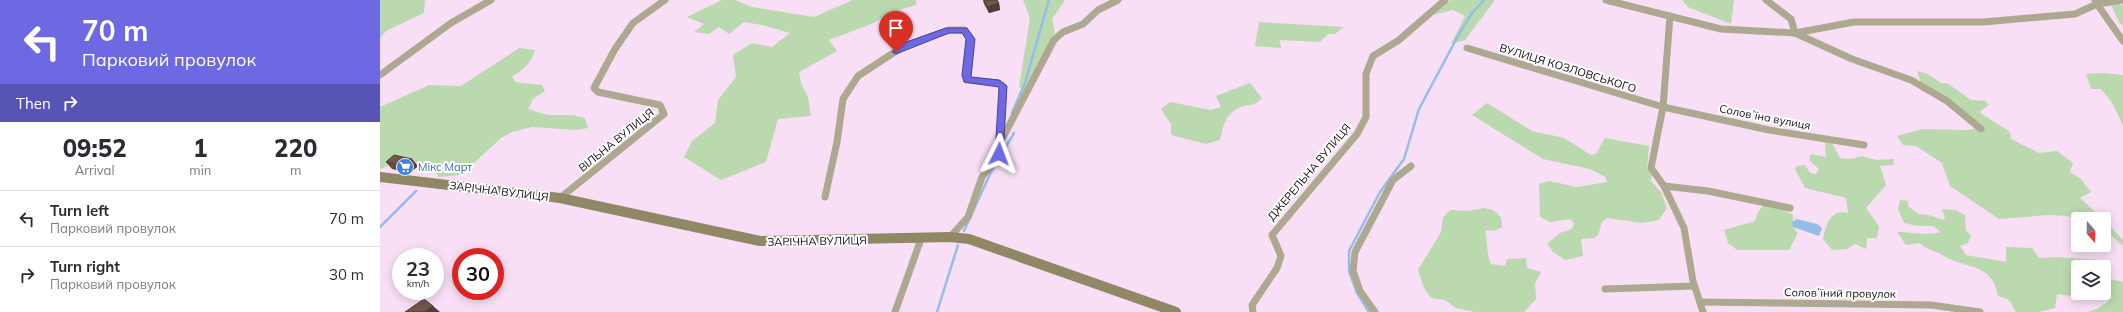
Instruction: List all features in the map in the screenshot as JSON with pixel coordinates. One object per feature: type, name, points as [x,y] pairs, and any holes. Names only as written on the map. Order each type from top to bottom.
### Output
[{"type":"street","points":[[380,75],[451,23],[491,0]]},
{"type":"street","name":"ВІЛЬНА ВУЛИЦЯ","points":[[560,198],[664,114],[660,105],[598,92],[594,88],[615,49],[633,23],[665,0]]},
{"type":"street","points":[[1000,143],[1054,40],[1063,32],[1083,24],[1098,10],[1118,0]]},
{"type":"street","name":"ДЖЕРЕЛЬНА ВУЛИЦЯ","points":[[1252,312],[1252,305],[1277,268],[1281,256],[1272,235],[1357,134],[1366,117],[1366,74],[1373,56],[1399,40],[1445,0]]},
{"type":"street","points":[[1606,0],[1721,29],[1795,33],[1854,22],[1983,22],[2074,14],[2096,2],[2123,0]]},
{"type":"street","points":[[1766,0],[1791,19],[1795,33],[1852,59],[1911,80],[1947,101],[1981,129]]},
{"type":"street","points":[[2096,2],[2123,42]]},
{"type":"street","points":[[1670,16],[1663,107],[1651,168],[1664,186],[1684,228],[1694,286],[1703,312]]},
{"type":"street","points":[[825,197],[837,142],[843,99],[858,76],[904,46],[949,30],[964,30],[970,39],[966,75],[967,80],[999,83],[1003,86],[1000,143],[999,154],[982,177],[968,217],[950,237]]},
{"type":"street","name":"ВУЛИЦЯ КОЗЛОВСЬКОГО","points":[[1467,48],[1663,107]]},
{"type":"street","name":"Соловʼїна вулиця","points":[[1663,107],[1769,130],[1864,145]]},
{"type":"street","points":[[1375,312],[1360,291],[1354,271],[1355,252],[1393,180],[1411,166]]},
{"type":"street","name":"ЗАРІЧНА ВУЛИЦЯ","points":[[380,177],[560,198],[760,242],[921,239],[950,237],[969,239],[1176,312]]},
{"type":"street","points":[[1664,186],[1708,191],[1790,208]]},
{"type":"street","points":[[896,312],[921,239]]},
{"type":"street","points":[[1606,289],[1694,286]]},
{"type":"street","name":"Соловʼїний провулок","points":[[1700,302],[1931,305],[1980,312]]},
{"type":"green space","points":[[380,0],[425,0],[424,13],[386,31],[380,38]]},
{"type":"green space","points":[[722,0],[735,0],[752,7],[814,17],[853,0],[916,0],[916,5],[889,13],[874,23],[829,40],[837,51],[799,72],[801,83],[808,97],[811,116],[778,119],[766,162],[721,180],[684,157],[692,141],[715,123],[718,100],[736,77],[733,55],[752,43],[772,47],[790,33],[762,25],[744,22],[729,34],[719,27],[709,34],[694,32],[704,24],[687,17]]},
{"type":"green space","points":[[1023,0],[1065,0],[1052,19],[1055,33],[1026,90],[1019,87],[1030,18]]},
{"type":"green space","points":[[1495,0],[1465,40],[1451,44],[1465,16],[1453,10],[1433,15],[1449,1]]},
{"type":"green space","points":[[1682,0],[1734,0],[1731,24],[1688,7]]},
{"type":"green space","points":[[2110,3],[2123,5],[2123,25],[2120,24]]},
{"type":"green space","points":[[1259,22],[1344,27],[1335,34],[1328,34],[1320,42],[1280,40],[1281,48],[1255,46]]},
{"type":"green space","points":[[519,48],[535,50],[526,66],[512,76],[515,82],[542,85],[545,91],[533,99],[528,109],[547,115],[573,115],[585,118],[588,128],[576,130],[532,127],[512,132],[501,138],[461,175],[438,177],[436,170],[414,162],[401,162],[380,169],[380,107],[429,85],[461,86]]},
{"type":"green space","points":[[1917,71],[1928,74],[1941,83],[1947,83],[1971,100],[1985,101],[1989,105],[1979,112],[2010,132],[2011,139],[2039,153],[2057,151],[2073,163],[2070,172],[2081,179],[2091,192],[2080,198],[2095,212],[2071,212],[2071,218],[2067,216],[2048,215],[1999,219],[1950,186],[1942,163],[1916,146],[1903,145],[1897,136],[1923,129],[1967,130],[1978,128],[1921,83]]},
{"type":"green space","points":[[2104,73],[2123,75],[2123,126],[2113,104],[2101,89],[2091,89],[2086,74]]},
{"type":"green space","points":[[1250,83],[1262,98],[1256,103],[1239,108],[1228,117],[1225,121],[1220,140],[1206,144],[1171,135],[1171,124],[1161,109],[1170,102],[1211,110],[1221,107],[1216,96]]},
{"type":"green space","points":[[1487,103],[1532,131],[1564,138],[1591,155],[1596,154],[1605,138],[1649,146],[1647,168],[1652,176],[1651,181],[1661,192],[1667,208],[1659,220],[1642,223],[1607,218],[1602,222],[1598,235],[1594,238],[1581,239],[1583,256],[1565,260],[1553,252],[1547,244],[1560,233],[1572,229],[1574,223],[1570,219],[1550,222],[1540,217],[1539,184],[1549,181],[1577,187],[1607,182],[1605,177],[1590,169],[1543,159],[1472,115]]},
{"type":"green space","points":[[1825,142],[1832,143],[1840,158],[1851,159],[1862,156],[1876,160],[1894,159],[1893,165],[1880,166],[1886,185],[1866,208],[1879,226],[1877,238],[1867,238],[1866,249],[1855,244],[1847,249],[1832,250],[1823,239],[1824,233],[1830,219],[1833,216],[1842,212],[1848,213],[1846,198],[1805,188],[1795,169],[1797,166],[1805,165],[1810,173],[1816,174],[1819,169],[1809,160],[1811,154],[1826,157]]},
{"type":"green space","points":[[1900,200],[1908,201],[1908,206],[1918,214],[1929,215],[1943,220],[1945,218],[1942,209],[1955,210],[1965,215],[1966,230],[1971,236],[1968,243],[1960,246],[1966,255],[2006,262],[2006,247],[2032,248],[2039,258],[2058,257],[2096,260],[2071,260],[2071,296],[2057,294],[2055,308],[2039,312],[2016,312],[2009,300],[1998,296],[1991,279],[1981,270],[1947,258],[1920,243],[1906,245],[1897,232],[1926,234],[1941,232],[1933,226],[1917,226],[1904,223],[1898,209]]},
{"type":"green space","points":[[1765,203],[1793,215],[1793,227],[1798,233],[1789,250],[1737,250],[1728,243],[1724,230],[1755,221],[1758,212]]},
{"type":"green space","points":[[1483,208],[1493,210],[1501,217],[1502,227],[1494,231],[1485,230],[1488,255],[1491,264],[1505,266],[1507,259],[1526,258],[1527,268],[1541,272],[1535,283],[1536,299],[1524,312],[1475,312],[1456,308],[1445,300],[1431,298],[1424,288],[1418,270],[1441,232],[1443,217],[1451,210],[1469,211]]},
{"type":"green space","points":[[2111,227],[2123,240],[2123,246],[2111,235]]},
{"type":"green space","points":[[2111,279],[2123,282],[2123,312],[2088,312],[2099,308],[2109,301],[2106,300],[2111,300]]},
{"type":"water","points":[[1797,219],[1817,224],[1822,228],[1819,236],[1793,227],[1792,222]]},
{"type":"building","points":[[984,0],[997,0],[999,3],[987,7]]},
{"type":"building","points":[[394,155],[412,159],[403,166],[386,162]]},
{"type":"building","points":[[423,300],[425,300],[433,306],[424,312],[405,312]]},
{"type":"waterway","points":[[1012,113],[1025,83],[1049,0]]},
{"type":"waterway","points":[[1369,312],[1357,293],[1349,271],[1349,251],[1380,192],[1404,159],[1419,109],[1459,34],[1472,13],[1484,0]]},
{"type":"waterway","points":[[964,231],[990,174],[1014,133]]},
{"type":"waterway","points":[[380,227],[416,191]]},
{"type":"waterway","points":[[937,312],[958,245]]},
{"type":"place","name":"Мікс Март","points":[[405,167]]},
{"type":"route","points":[[896,52],[904,46],[949,30],[964,30],[970,39],[966,75],[967,80],[999,83],[1003,86],[999,154]]}]
